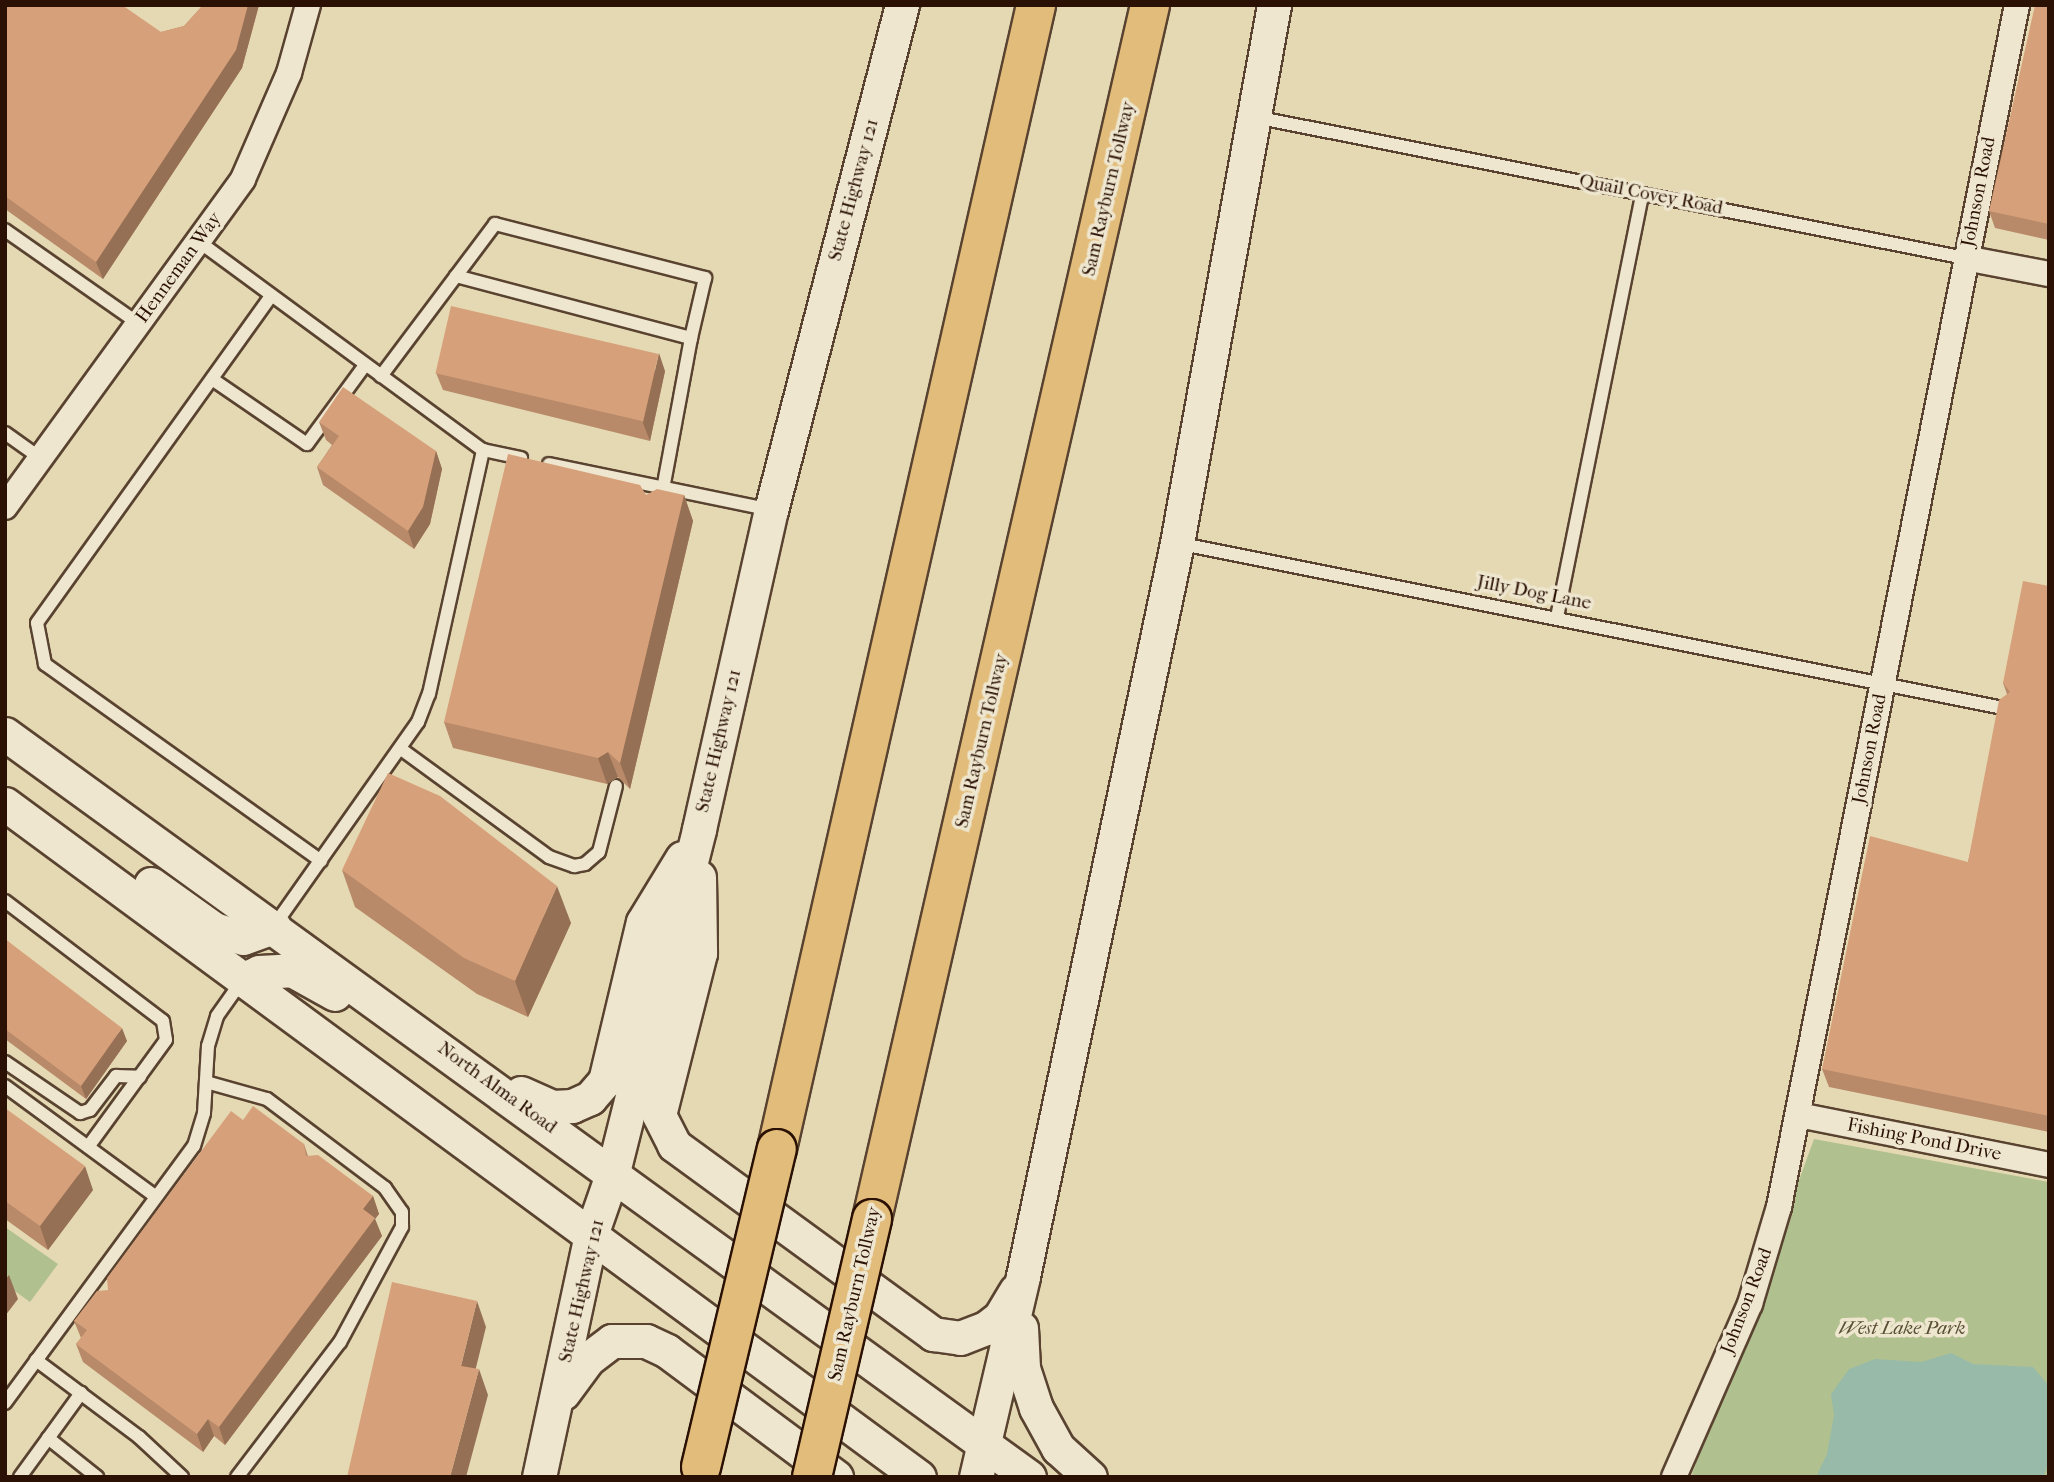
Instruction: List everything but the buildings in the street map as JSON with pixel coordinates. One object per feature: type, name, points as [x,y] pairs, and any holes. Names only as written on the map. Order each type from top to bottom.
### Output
[{"type":"highway","points":[[1009,134],[1021,5]]},
{"type":"highway","points":[[700,1472],[777,1149],[1009,134],[1036,5]]},
{"type":"highway","name":"Sam Rayburn Tollway","points":[[812,1477],[1150,14]]},
{"type":"main road","name":"State Highway 121","points":[[539,1477],[558,1401],[591,1235],[613,1172],[699,829],[771,510],[902,5]]},
{"type":"main road","points":[[981,1461],[1023,1276],[1177,543],[1274,5]]},
{"type":"main road","name":"North Alma Road","points":[[5,734],[613,1172],[981,1461],[1030,1477]]},
{"type":"main road","points":[[5,804],[919,1477]]},
{"type":"main road","points":[[699,829],[700,953],[659,1115],[674,1145],[933,1334],[960,1338],[986,1328],[1000,1317],[1023,1276]]},
{"type":"main road","points":[[484,1079],[553,1107],[572,1106],[590,1098],[605,1081],[643,922],[699,829]]},
{"type":"main road","points":[[71,853],[137,874],[214,929],[243,938],[274,927]]},
{"type":"main road","points":[[242,979],[260,972],[292,970],[357,1008],[373,1013],[388,1009]]},
{"type":"main road","points":[[1023,1276],[1023,1368],[1032,1394],[1059,1448],[1090,1477]]},
{"type":"main road","points":[[558,1401],[588,1359],[612,1341],[646,1341],[667,1351],[836,1477]]},
{"type":"street","name":"Henneman Way","points":[[5,507],[243,179],[289,73],[308,5]]},
{"type":"street","name":"Johnson Road","points":[[1674,1477],[1761,1273],[1799,1115],[1965,258],[2017,5]]},
{"type":"street","name":"Quail Covey Road","points":[[1965,258],[2049,274]]},
{"type":"street","name":"Fishing Pond Drive","points":[[1799,1115],[2049,1165]]},
{"type":"lane","name":"Quail Covey Road","points":[[1253,117],[1965,258]]},
{"type":"lane","points":[[1557,617],[1642,194]]},
{"type":"lane","points":[[381,376],[495,224],[705,278],[658,513]]},
{"type":"lane","points":[[5,230],[138,323]]},
{"type":"lane","points":[[198,241],[483,450],[771,510]]},
{"type":"lane","points":[[456,276],[691,338]]},
{"type":"lane","points":[[271,296],[37,623],[46,664],[321,861]]},
{"type":"lane","points":[[212,379],[307,444],[365,365]]},
{"type":"lane","points":[[5,433],[40,458]]},
{"type":"lane","points":[[274,927],[401,749],[429,694],[483,450]]},
{"type":"lane","name":"Jilly Dog Lane","points":[[1177,543],[1883,681],[2008,709]]},
{"type":"lane","points":[[401,749],[549,857],[574,866],[585,864],[599,852],[615,786]]},
{"type":"lane","points":[[5,901],[163,1021],[166,1040],[88,1147]]},
{"type":"lane","points":[[5,1403],[36,1360],[94,1292],[156,1197],[194,1146],[204,1113],[208,1046],[217,1016],[242,979]]},
{"type":"lane","points":[[5,1062],[79,1113],[90,1110],[116,1076],[141,1077]]},
{"type":"lane","points":[[206,1082],[267,1099],[329,1153],[397,1198],[402,1227],[340,1342],[237,1477]]},
{"type":"lane","points":[[5,1086],[156,1197]]},
{"type":"lane","points":[[36,1360],[81,1393],[182,1477]]},
{"type":"lane","points":[[20,1477],[81,1393]]},
{"type":"lane","points":[[48,1438],[97,1477]]},
{"type":"green space","name":"West Lake Park","points":[[1814,1139],[2049,1182],[2049,1477],[1691,1477]]},
{"type":"green space","points":[[5,1227],[58,1264],[30,1302],[5,1284]]},
{"type":"shaded area","points":[[1951,1353],[1973,1364],[2033,1367],[2049,1386],[2049,1462],[2043,1477],[1816,1477],[1827,1454],[1834,1415],[1831,1394],[1849,1369],[1875,1359],[1921,1362]]}]
